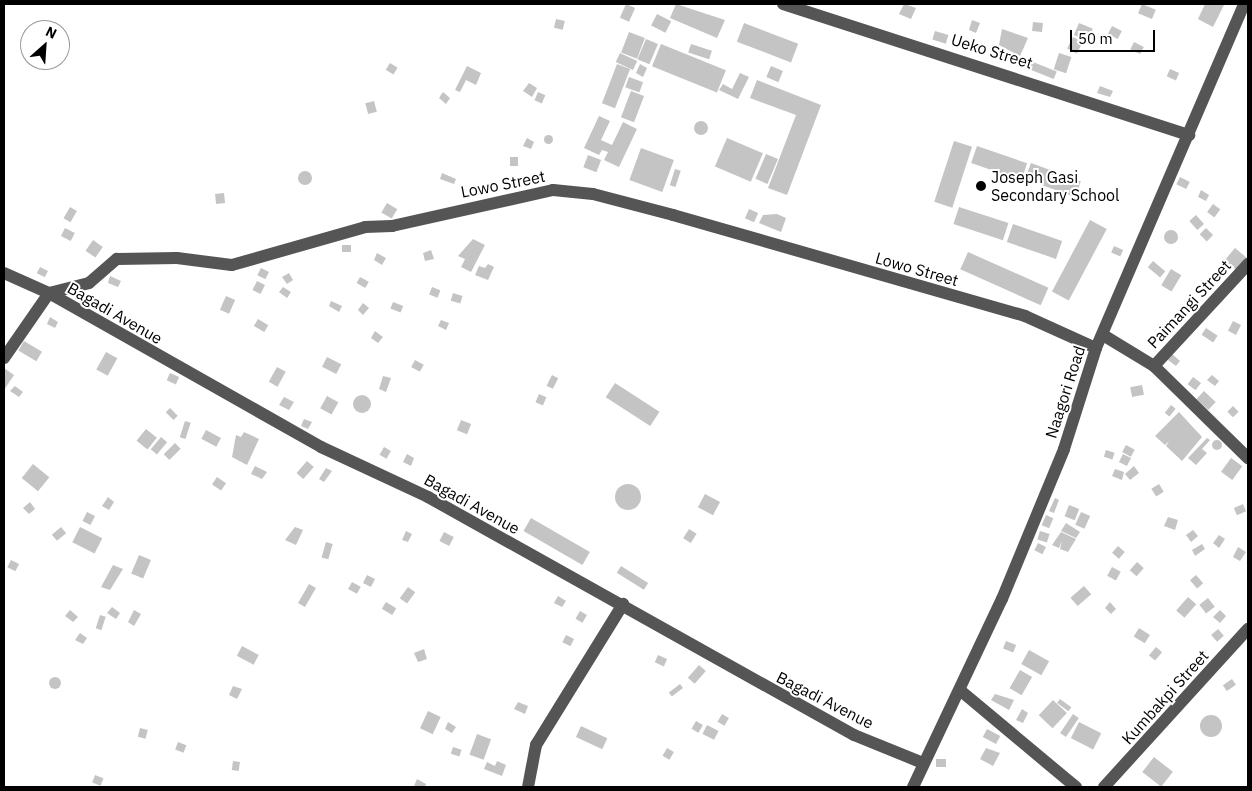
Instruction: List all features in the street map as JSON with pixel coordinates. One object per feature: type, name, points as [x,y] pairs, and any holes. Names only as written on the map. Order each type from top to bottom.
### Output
[{"type":"street","name":"Ueko Street","points":[[783,4],[1189,135]]},
{"type":"street","name":"Naagori Road","points":[[913,787],[961,691],[1064,449],[1096,348],[1244,4]]},
{"type":"street","name":"Lowo Street","points":[[49,293],[89,283],[117,259],[177,258],[232,265],[365,227],[392,226],[553,190],[593,194],[673,215],[1025,316],[1096,348]]},
{"type":"street","name":"Paimangi Street","points":[[1154,366],[1248,264]]},
{"type":"street","name":"Bagadi Avenue","points":[[4,273],[49,293],[321,447],[428,497],[623,604],[854,735],[924,763]]},
{"type":"street","points":[[4,358],[49,293]]},
{"type":"street","points":[[1103,335],[1154,366],[1248,458]]},
{"type":"street","points":[[528,787],[536,745],[623,604]]},
{"type":"street","name":"Kumbakpi Street","points":[[1104,787],[1248,629]]},
{"type":"street","points":[[961,691],[1076,787]]},
{"type":"building","points":[[626,4],[635,8],[629,22],[620,18]]},
{"type":"building","points":[[676,4],[725,20],[717,38],[670,18]]},
{"type":"building","points":[[904,4],[916,8],[911,19],[899,14]]},
{"type":"building","points":[[1142,4],[1156,10],[1152,19],[1138,13]]},
{"type":"building","points":[[1205,4],[1224,5],[1213,27],[1198,19]]},
{"type":"building","points":[[657,14],[671,21],[665,33],[651,26]]},
{"type":"building","points":[[556,19],[565,21],[563,30],[554,28]]},
{"type":"building","points":[[972,20],[980,23],[976,33],[969,30]]},
{"type":"building","points":[[1033,22],[1043,23],[1042,32],[1032,31]]},
{"type":"building","points":[[744,23],[798,44],[791,62],[737,42]]},
{"type":"building","points":[[1079,23],[1093,29],[1088,41],[1074,35]]},
{"type":"building","points":[[1112,26],[1122,31],[1118,39],[1108,34]]},
{"type":"building","points":[[1002,29],[1028,38],[1020,56],[999,45]]},
{"type":"building","points":[[935,31],[948,35],[946,44],[932,40]]},
{"type":"building","points":[[629,32],[645,38],[637,59],[621,53]]},
{"type":"building","points":[[1073,37],[1083,42],[1077,54],[1067,49]]},
{"type":"building","points":[[646,39],[658,44],[649,64],[637,59]]},
{"type":"building","points":[[1134,42],[1144,47],[1140,54],[1130,49]]},
{"type":"building","points":[[661,44],[726,70],[717,92],[652,66]]},
{"type":"building","points":[[691,44],[712,51],[709,59],[688,53]]},
{"type":"building","points":[[620,53],[637,61],[633,70],[616,62]]},
{"type":"building","points":[[1059,53],[1071,57],[1066,73],[1054,69]]},
{"type":"building","points":[[1028,60],[1057,72],[1054,79],[1025,67]]},
{"type":"building","points":[[390,63],[398,68],[393,75],[386,70]]},
{"type":"building","points":[[617,64],[630,69],[615,108],[602,103]]},
{"type":"building","points":[[640,64],[647,68],[643,77],[636,73]]},
{"type":"building","points":[[467,66],[481,73],[476,85],[466,80],[460,92],[455,90]]},
{"type":"building","points":[[771,66],[783,71],[778,82],[766,77]]},
{"type":"building","points":[[1170,69],[1179,73],[1176,80],[1167,76]]},
{"type":"building","points":[[740,73],[749,77],[738,99],[719,90],[723,84],[732,89]]},
{"type":"building","points":[[629,77],[643,82],[639,92],[625,87]]},
{"type":"building","points":[[757,80],[821,105],[787,195],[768,188],[796,115],[750,98]]},
{"type":"building","points":[[529,83],[537,88],[532,97],[523,91]]},
{"type":"building","points":[[1100,86],[1113,91],[1110,97],[1097,93]]},
{"type":"building","points":[[631,91],[644,96],[634,122],[621,117]]},
{"type":"building","points":[[443,92],[450,98],[446,104],[439,98]]},
{"type":"building","points":[[538,92],[545,95],[542,103],[534,100]]},
{"type":"building","points":[[374,101],[377,112],[368,114],[365,103]]},
{"type":"building","points":[[599,116],[610,121],[601,140],[612,145],[623,122],[637,129],[619,167],[604,160],[608,152],[602,150],[599,155],[584,148]]},
{"type":"building","points":[[701,121],[706,123],[708,128],[706,133],[701,135],[696,133],[694,128],[696,123]]},
{"type":"building","points":[[548,134],[553,139],[548,144],[543,139]]},
{"type":"building","points":[[527,138],[534,142],[531,149],[523,146]]},
{"type":"building","points":[[727,138],[763,153],[751,182],[715,167]]},
{"type":"building","points":[[954,141],[972,147],[952,208],[934,202]]},
{"type":"building","points":[[977,146],[1027,163],[1021,180],[971,163]]},
{"type":"building","points":[[641,148],[674,160],[662,192],[629,180]]},
{"type":"building","points":[[766,154],[778,159],[767,184],[755,179]]},
{"type":"building","points":[[588,155],[601,160],[596,172],[583,167]]},
{"type":"building","points":[[510,157],[518,157],[518,166],[510,166]]},
{"type":"building","points":[[1031,163],[1081,181],[1075,197],[1025,179]]},
{"type":"building","points":[[675,169],[681,171],[675,187],[670,185]]},
{"type":"building","points":[[305,171],[310,173],[312,178],[310,183],[305,185],[300,183],[298,178],[300,173]]},
{"type":"building","points":[[442,173],[456,179],[454,184],[440,179]]},
{"type":"building","points":[[1180,177],[1190,182],[1186,189],[1176,184]]},
{"type":"building","points":[[1201,190],[1209,195],[1206,201],[1198,197]]},
{"type":"building","points":[[224,193],[225,203],[216,204],[215,194]]},
{"type":"building","points":[[387,203],[397,209],[392,219],[381,212]]},
{"type":"building","points":[[1213,204],[1220,209],[1214,217],[1207,212]]},
{"type":"building","points":[[70,207],[77,211],[70,222],[64,218]]},
{"type":"building","points":[[959,207],[1008,223],[1003,240],[953,224]]},
{"type":"building","points":[[749,209],[758,213],[754,222],[745,218]]},
{"type":"building","points":[[777,214],[786,218],[781,232],[759,223],[763,215]]},
{"type":"building","points":[[1196,215],[1204,224],[1197,230],[1189,221]]},
{"type":"building","points":[[1090,220],[1107,229],[1069,300],[1052,292]]},
{"type":"building","points":[[1013,224],[1062,241],[1056,259],[1007,242]]},
{"type":"building","points":[[65,228],[75,233],[71,241],[61,236]]},
{"type":"building","points":[[1206,228],[1213,235],[1207,241],[1200,234]]},
{"type":"building","points":[[1168,230],[1174,230],[1178,237],[1174,244],[1168,244],[1164,240],[1164,234]]},
{"type":"building","points":[[473,239],[485,245],[471,272],[461,267],[465,259],[458,256]]},
{"type":"building","points":[[93,240],[103,247],[95,258],[86,251]]},
{"type":"building","points":[[342,245],[351,245],[351,252],[342,252]]},
{"type":"building","points":[[1114,246],[1123,250],[1120,256],[1111,252]]},
{"type":"building","points":[[1235,248],[1247,258],[1237,271],[1225,260]]},
{"type":"building","points":[[431,250],[434,259],[425,261],[423,253]]},
{"type":"building","points":[[968,252],[1048,288],[1041,305],[960,269]]},
{"type":"building","points":[[377,253],[386,258],[382,265],[374,260]]},
{"type":"building","points":[[1153,261],[1165,271],[1160,277],[1148,267]]},
{"type":"building","points":[[488,264],[494,267],[488,280],[475,275],[479,266],[485,268]]},
{"type":"building","points":[[40,267],[48,271],[45,277],[37,273]]},
{"type":"building","points":[[261,268],[269,272],[265,279],[257,275]]},
{"type":"building","points":[[1171,269],[1181,275],[1172,291],[1161,285]]},
{"type":"building","points":[[289,273],[293,280],[287,284],[282,277]]},
{"type":"building","points":[[110,276],[121,281],[118,287],[108,283]]},
{"type":"building","points":[[360,277],[369,282],[365,288],[357,283]]},
{"type":"building","points":[[257,281],[265,285],[260,294],[252,290]]},
{"type":"building","points":[[283,287],[291,292],[287,298],[279,292]]},
{"type":"building","points":[[432,287],[440,290],[438,298],[429,294]]},
{"type":"building","points":[[453,293],[463,296],[460,304],[451,301]]},
{"type":"building","points":[[226,296],[235,300],[229,314],[220,310]]},
{"type":"building","points":[[331,301],[342,306],[339,312],[329,306]]},
{"type":"building","points":[[393,302],[403,306],[401,313],[390,308]]},
{"type":"building","points":[[363,303],[369,308],[363,315],[358,310]]},
{"type":"building","points":[[50,317],[58,322],[55,328],[47,324]]},
{"type":"building","points":[[258,319],[268,325],[264,332],[254,326]]},
{"type":"building","points":[[441,320],[449,323],[446,330],[438,326]]},
{"type":"building","points":[[1233,321],[1241,325],[1236,335],[1228,331]]},
{"type":"building","points":[[1206,328],[1218,336],[1213,342],[1202,335]]},
{"type":"building","points":[[375,331],[383,337],[378,343],[371,338]]},
{"type":"building","points":[[24,341],[42,352],[36,361],[18,350]]},
{"type":"building","points":[[106,352],[117,358],[108,376],[96,369]]},
{"type":"building","points":[[1172,354],[1180,361],[1176,366],[1168,360]]},
{"type":"building","points":[[327,357],[341,364],[336,374],[322,367]]},
{"type":"building","points":[[415,360],[424,365],[420,372],[411,367]]},
{"type":"building","points":[[277,367],[286,372],[278,387],[269,382]]},
{"type":"building","points":[[4,368],[14,375],[4,390]]},
{"type":"building","points":[[170,373],[179,377],[176,384],[167,380]]},
{"type":"building","points":[[552,375],[558,378],[553,389],[547,386]]},
{"type":"building","points":[[1212,375],[1219,381],[1215,386],[1207,380]]},
{"type":"building","points":[[383,376],[391,378],[386,392],[379,389]]},
{"type":"building","points":[[1193,377],[1201,383],[1196,390],[1188,384]]},
{"type":"building","points":[[615,383],[659,412],[650,426],[606,397]]},
{"type":"building","points":[[1142,385],[1144,395],[1132,397],[1130,387]]},
{"type":"building","points":[[15,386],[23,392],[19,397],[10,391]]},
{"type":"building","points":[[1204,391],[1216,402],[1208,410],[1196,399]]},
{"type":"building","points":[[539,394],[546,397],[543,405],[535,402]]},
{"type":"building","points":[[362,395],[368,398],[371,404],[368,410],[362,413],[356,410],[353,404],[356,398]]},
{"type":"building","points":[[327,396],[338,402],[332,415],[320,408]]},
{"type":"building","points":[[284,397],[294,402],[289,410],[279,405]]},
{"type":"building","points":[[1171,405],[1176,409],[1169,417],[1165,413]]},
{"type":"building","points":[[1233,406],[1239,412],[1233,417],[1227,412]]},
{"type":"building","points":[[170,408],[178,416],[174,420],[166,412]]},
{"type":"building","points":[[1179,412],[1202,437],[1182,461],[1166,446],[1169,441],[1165,445],[1155,436]]},
{"type":"building","points":[[304,419],[312,422],[308,429],[301,426]]},
{"type":"building","points":[[461,420],[471,424],[467,434],[457,430]]},
{"type":"building","points":[[185,421],[191,423],[185,439],[180,437]]},
{"type":"building","points":[[146,429],[157,438],[147,449],[137,441]]},
{"type":"building","points":[[206,430],[221,438],[216,447],[201,439]]},
{"type":"building","points":[[244,432],[259,439],[247,465],[232,457],[236,435],[241,437]]},
{"type":"building","points":[[161,437],[167,442],[157,454],[151,449]]},
{"type":"building","points":[[1207,438],[1210,440],[1202,449],[1207,453],[1196,465],[1188,458]]},
{"type":"building","points":[[1215,440],[1219,440],[1222,445],[1221,449],[1215,450],[1212,447],[1212,443]]},
{"type":"building","points":[[175,443],[181,449],[169,460],[164,454]]},
{"type":"building","points":[[1126,445],[1135,450],[1131,457],[1122,452]]},
{"type":"building","points":[[384,447],[391,451],[386,459],[380,455]]},
{"type":"building","points":[[1106,450],[1115,453],[1112,459],[1104,457]]},
{"type":"building","points":[[407,454],[414,458],[411,466],[403,462]]},
{"type":"building","points":[[1123,454],[1131,458],[1127,466],[1119,462]]},
{"type":"building","points":[[1231,458],[1242,466],[1232,480],[1221,472]]},
{"type":"building","points":[[307,461],[314,467],[303,479],[297,473]]},
{"type":"building","points":[[33,464],[49,477],[38,491],[22,478]]},
{"type":"building","points":[[255,466],[267,472],[262,479],[251,474]]},
{"type":"building","points":[[1134,466],[1139,473],[1130,480],[1125,474]]},
{"type":"building","points":[[326,468],[332,471],[324,482],[319,479]]},
{"type":"building","points":[[1115,469],[1124,472],[1122,480],[1112,476]]},
{"type":"building","points":[[217,477],[226,483],[221,491],[212,484]]},
{"type":"building","points":[[628,484],[637,488],[641,497],[637,506],[628,510],[619,506],[615,497],[619,488]]},
{"type":"building","points":[[1159,484],[1164,492],[1156,496],[1151,489]]},
{"type":"building","points":[[705,494],[720,502],[713,515],[698,507]]},
{"type":"building","points":[[108,497],[114,502],[109,510],[102,506]]},
{"type":"building","points":[[1055,498],[1059,500],[1054,513],[1049,511]]},
{"type":"building","points":[[30,502],[35,509],[29,514],[23,508]]},
{"type":"building","points":[[1243,504],[1246,511],[1237,515],[1234,508]]},
{"type":"building","points":[[1069,505],[1079,509],[1075,520],[1065,516]]},
{"type":"building","points":[[87,512],[95,516],[90,525],[82,521]]},
{"type":"building","points":[[1081,512],[1090,516],[1084,529],[1075,525]]},
{"type":"building","points":[[1046,515],[1053,518],[1049,528],[1042,525]]},
{"type":"building","points":[[1168,517],[1178,520],[1175,530],[1164,526]]},
{"type":"building","points":[[531,518],[590,552],[582,565],[524,531]]},
{"type":"building","points":[[1066,523],[1080,532],[1076,538],[1061,531]]},
{"type":"building","points":[[61,527],[66,533],[57,541],[52,535]]},
{"type":"building","points":[[80,527],[102,538],[95,553],[72,542]]},
{"type":"building","points":[[295,527],[303,530],[296,545],[285,540]]},
{"type":"building","points":[[689,529],[697,534],[691,543],[683,538]]},
{"type":"building","points":[[1193,530],[1198,536],[1191,542],[1186,535]]},
{"type":"building","points":[[406,531],[412,534],[408,542],[402,540]]},
{"type":"building","points":[[1040,531],[1050,534],[1047,543],[1037,540]]},
{"type":"building","points":[[444,532],[454,537],[449,546],[439,541]]},
{"type":"building","points":[[1061,532],[1076,539],[1068,552],[1060,549],[1062,541],[1059,548],[1052,545]]},
{"type":"building","points":[[1219,535],[1225,539],[1219,548],[1213,543]]},
{"type":"building","points":[[326,542],[333,544],[328,559],[322,557]]},
{"type":"building","points":[[1038,543],[1046,547],[1042,554],[1034,550]]},
{"type":"building","points":[[1202,544],[1205,549],[1195,556],[1192,550]]},
{"type":"building","points":[[1118,546],[1125,552],[1119,559],[1112,553]]},
{"type":"building","points":[[1238,547],[1246,552],[1240,561],[1233,557]]},
{"type":"building","points":[[139,555],[151,560],[143,578],[131,573]]},
{"type":"building","points":[[11,560],[19,564],[15,571],[7,567]]},
{"type":"building","points":[[1137,562],[1144,568],[1137,576],[1130,570]]},
{"type":"building","points":[[113,565],[123,569],[110,590],[101,587]]},
{"type":"building","points":[[621,566],[648,583],[644,590],[617,573]]},
{"type":"building","points":[[1112,567],[1121,572],[1116,581],[1107,576]]},
{"type":"building","points":[[367,575],[375,579],[371,587],[363,583]]},
{"type":"building","points":[[1196,575],[1203,583],[1197,589],[1190,580]]},
{"type":"building","points":[[352,582],[361,587],[357,594],[348,589]]},
{"type":"building","points":[[309,584],[316,588],[305,607],[298,603]]},
{"type":"building","points":[[1084,586],[1091,594],[1078,606],[1070,598]]},
{"type":"building","points":[[408,587],[415,592],[407,604],[400,598]]},
{"type":"building","points":[[558,596],[566,601],[562,607],[554,603]]},
{"type":"building","points":[[1188,597],[1196,604],[1184,618],[1176,611]]},
{"type":"building","points":[[1208,598],[1215,607],[1206,613],[1199,605]]},
{"type":"building","points":[[386,602],[396,608],[392,615],[382,609]]},
{"type":"building","points":[[1110,602],[1116,609],[1111,614],[1105,608]]},
{"type":"building","points":[[112,607],[120,613],[116,619],[107,613]]},
{"type":"building","points":[[70,610],[78,617],[73,622],[65,616]]},
{"type":"building","points":[[134,610],[141,614],[134,626],[128,622]]},
{"type":"building","points":[[1220,610],[1226,616],[1220,623],[1213,617]]},
{"type":"building","points":[[580,611],[587,615],[582,623],[576,619]]},
{"type":"building","points":[[100,615],[106,617],[101,630],[96,628]]},
{"type":"building","points":[[1139,628],[1150,635],[1145,643],[1134,636]]},
{"type":"building","points":[[1218,629],[1224,636],[1217,642],[1211,635]]},
{"type":"building","points":[[80,633],[87,638],[83,644],[75,640]]},
{"type":"building","points":[[566,635],[574,639],[570,646],[562,642]]},
{"type":"building","points":[[1006,641],[1016,645],[1013,653],[1003,648]]},
{"type":"building","points":[[242,646],[259,655],[254,665],[237,656]]},
{"type":"building","points":[[1156,647],[1162,652],[1155,661],[1149,655]]},
{"type":"building","points":[[424,649],[427,659],[418,662],[414,653]]},
{"type":"building","points":[[1029,650],[1049,661],[1041,675],[1021,664]]},
{"type":"building","points":[[658,655],[667,659],[664,666],[655,662]]},
{"type":"building","points":[[699,665],[706,671],[695,684],[688,678]]},
{"type":"building","points":[[1020,670],[1032,677],[1022,695],[1010,688]]},
{"type":"building","points":[[55,677],[61,683],[55,689],[49,683]]},
{"type":"building","points":[[1232,679],[1236,685],[1227,691],[1223,685]]},
{"type":"building","points":[[680,684],[683,688],[672,696],[669,692]]},
{"type":"building","points":[[233,686],[242,689],[237,699],[229,695]]},
{"type":"building","points":[[995,694],[1014,700],[1009,710],[991,700]]},
{"type":"building","points":[[1060,699],[1071,707],[1068,711],[1057,703]]},
{"type":"building","points":[[1053,700],[1067,713],[1053,728],[1039,715]]},
{"type":"building","points":[[518,702],[528,706],[525,714],[514,709]]},
{"type":"building","points":[[1022,709],[1028,713],[1023,723],[1016,720]]},
{"type":"building","points":[[428,711],[441,717],[433,734],[420,728]]},
{"type":"building","points":[[722,714],[729,718],[724,726],[718,722]]},
{"type":"building","points":[[1073,714],[1079,718],[1066,737],[1060,733]]},
{"type":"building","points":[[1211,715],[1219,718],[1222,726],[1219,734],[1211,737],[1203,734],[1200,726],[1203,718]]},
{"type":"building","points":[[696,721],[703,725],[698,733],[692,729]]},
{"type":"building","points":[[448,722],[456,727],[452,733],[445,729]]},
{"type":"building","points":[[1079,722],[1101,733],[1093,749],[1071,738]]},
{"type":"building","points":[[707,725],[719,731],[714,740],[702,734]]},
{"type":"building","points":[[581,726],[607,738],[602,749],[576,737]]},
{"type":"building","points":[[140,728],[148,730],[146,739],[138,737]]},
{"type":"building","points":[[987,729],[1000,736],[996,744],[983,737]]},
{"type":"building","points":[[477,734],[491,739],[484,760],[469,755]]},
{"type":"building","points":[[178,742],[186,745],[184,753],[175,749]]},
{"type":"building","points":[[453,747],[462,750],[459,756],[451,754]]},
{"type":"building","points":[[667,748],[674,752],[669,760],[662,756]]},
{"type":"building","points":[[986,748],[1000,753],[993,766],[980,759]]},
{"type":"building","points":[[1154,757],[1173,772],[1161,787],[1142,772]]},
{"type":"building","points":[[936,759],[946,759],[946,767],[936,767]]},
{"type":"building","points":[[233,761],[240,762],[239,771],[232,770]]},
{"type":"building","points":[[497,761],[506,765],[502,776],[484,769],[487,762],[495,766]]},
{"type":"building","points":[[95,775],[103,778],[101,786],[92,782]]},
{"type":"building","points":[[417,779],[426,784],[425,787],[414,786]]},
{"type":"place","name":"Joseph Gasi Secondary School","points":[[981,186]]}]
